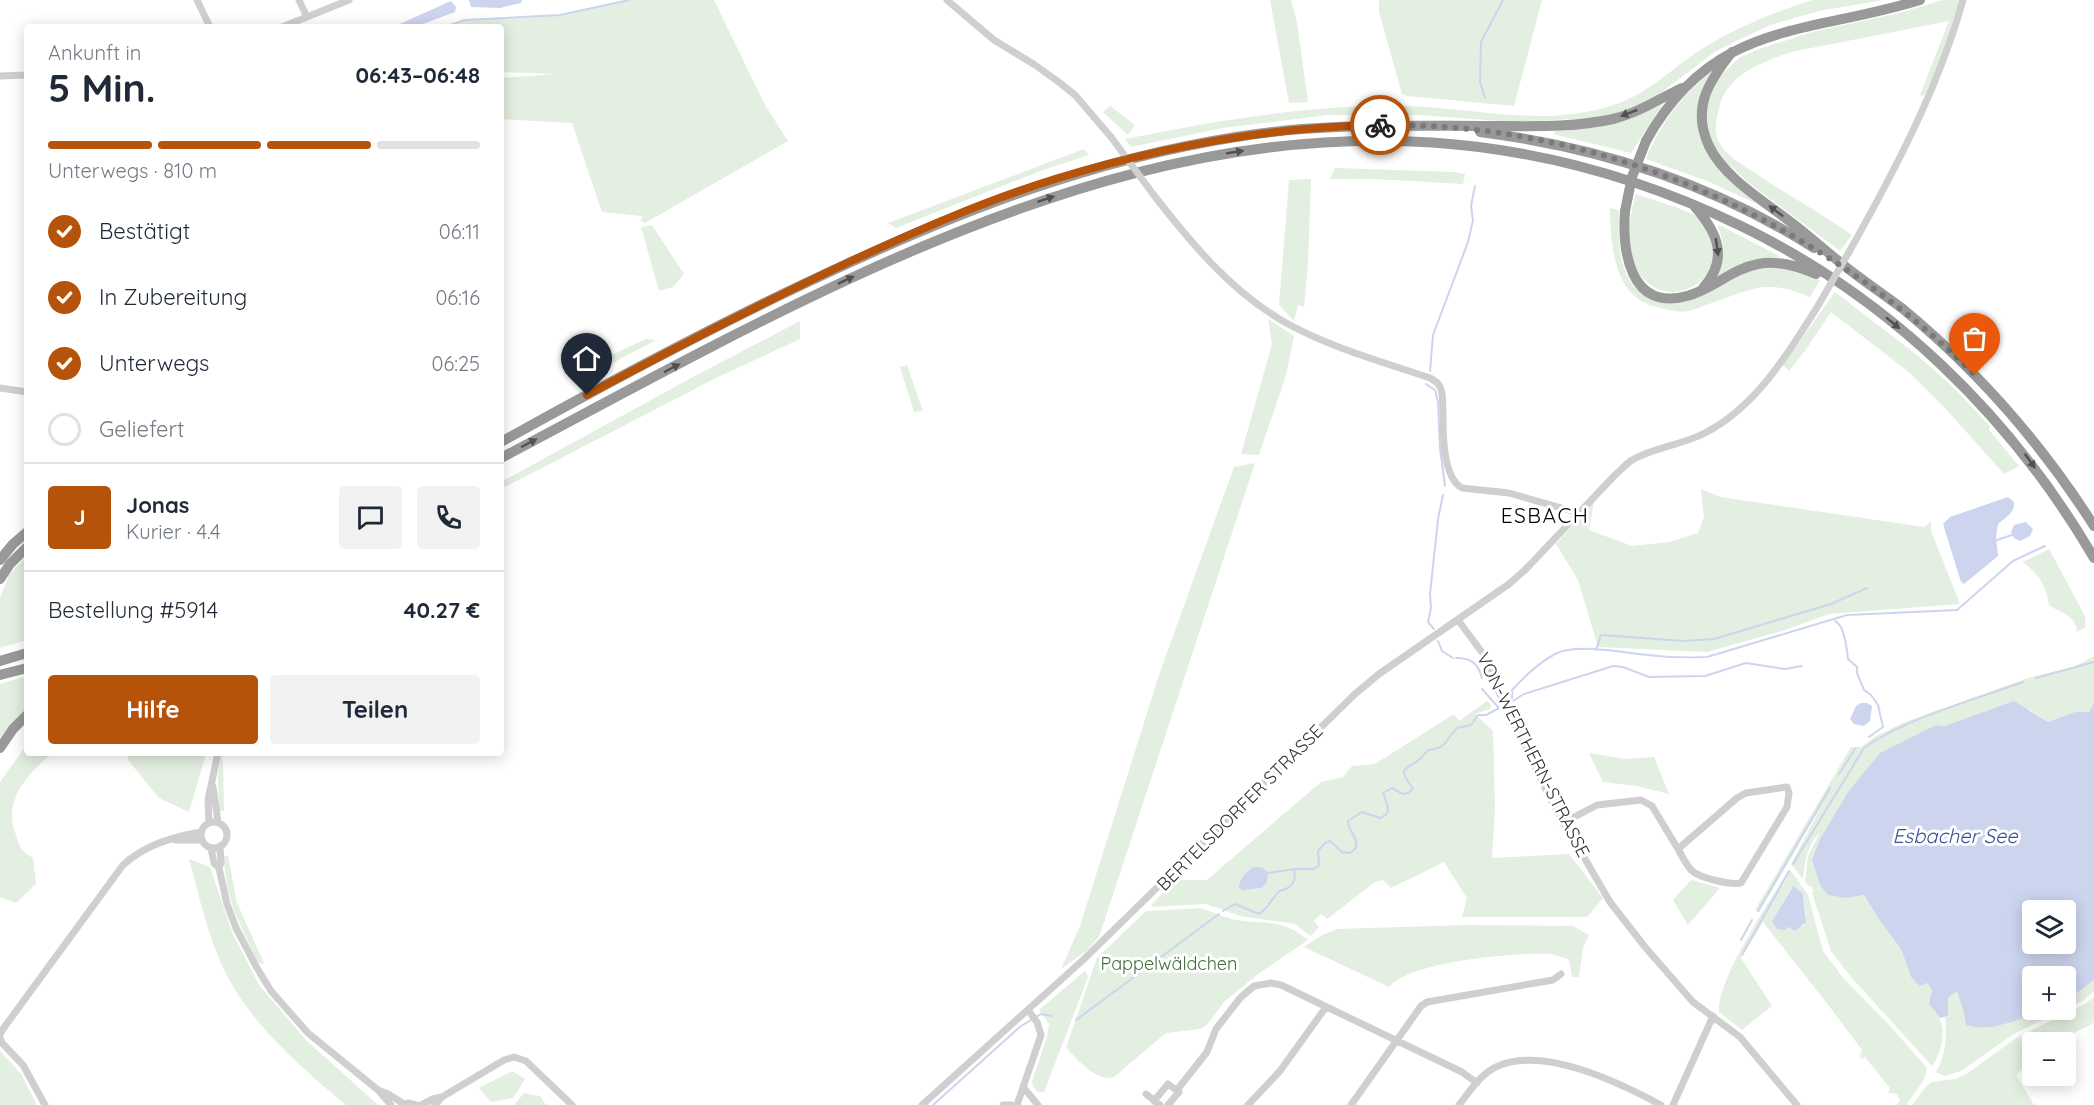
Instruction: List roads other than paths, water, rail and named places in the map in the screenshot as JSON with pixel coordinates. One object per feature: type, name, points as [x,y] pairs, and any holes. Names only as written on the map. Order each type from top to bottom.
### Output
[{"type":"highway","points":[[504,440],[772,298],[896,241],[1053,180],[1158,152],[1238,136],[1323,127],[1559,125],[1599,122],[1629,114],[1682,88],[1732,52],[1750,43],[1800,27],[1920,0]]},
{"type":"highway","points":[[1732,52],[1718,69],[1704,95],[1702,124],[1709,148],[1723,167],[1748,190],[1901,308],[1947,347],[2042,450],[2094,526]]},
{"type":"highway","points":[[1682,88],[1659,118],[1646,141],[1632,177],[1625,211],[1624,239],[1627,261],[1636,280],[1653,294],[1664,297],[1686,296],[1748,266],[1775,263],[1788,264],[1807,270],[1846,288]]},
{"type":"highway","points":[[1421,126],[1517,136],[1625,162],[1720,197],[1805,242],[1855,274]]},
{"type":"highway","points":[[504,456],[768,318],[900,255],[1022,207],[1167,164],[1239,151],[1292,145],[1389,141],[1450,144],[1514,153],[1596,171],[1693,204],[1783,248],[1846,288],[1916,342],[1983,405],[2025,454],[2065,510],[2094,558]]},
{"type":"highway","points":[[1693,204],[1710,225],[1716,238],[1719,255],[1714,272],[1700,291]]},
{"type":"highway","points":[[0,560],[24,535]]},
{"type":"highway","points":[[0,579],[10,564],[24,550]]},
{"type":"highway","points":[[0,661],[24,654]]},
{"type":"highway","points":[[0,675],[24,669]]},
{"type":"highway","points":[[0,748],[24,718]]},
{"type":"street","points":[[198,0],[209,24]]},
{"type":"street","points":[[299,0],[307,17]]},
{"type":"street","points":[[290,24],[349,0]]},
{"type":"street","points":[[946,0],[994,40],[1035,65],[1067,89],[1111,136],[1191,242],[1221,273],[1258,304],[1288,324],[1340,347],[1430,378],[1438,383],[1442,392],[1444,441],[1454,482],[1462,488],[1509,492],[1579,513]]},
{"type":"street","name":"BERTELSDORFER STRASSE","points":[[922,1105],[993,1042],[1032,1015],[1354,694],[1525,570],[1630,461],[1703,434],[1723,423],[1748,402],[1781,361],[1819,304],[1901,155],[1950,42],[1963,0]]},
{"type":"street","points":[[0,76],[24,75]]},
{"type":"street","points":[[0,388],[24,392]]},
{"type":"street","name":"VON-WERTHERN-STRASSE","points":[[1458,620],[1484,655],[1563,823],[1610,902],[1693,1002],[1740,1037],[1797,1105]]},
{"type":"street","points":[[202,836],[213,823],[212,782],[217,756]]},
{"type":"street","points":[[1563,823],[1597,805],[1641,800],[1652,806],[1678,849],[1692,871],[1734,884],[1741,883],[1787,807],[1790,793],[1787,787],[1746,793],[1737,798],[1678,849]]},
{"type":"street","points":[[211,848],[220,846],[227,834],[224,827],[213,823]]},
{"type":"street","points":[[45,1105],[23,1065],[2,1043],[0,1037],[3,1029],[112,877],[134,855],[148,847],[186,834],[202,836],[211,848],[214,863],[219,868]]},
{"type":"street","points":[[220,846],[219,868],[227,904],[236,928],[271,991],[308,1033],[378,1090],[391,1105]]},
{"type":"street","points":[[1351,1105],[1421,1006],[1427,1002],[1553,980],[1561,974]]},
{"type":"street","points":[[1168,1105],[1207,1052],[1216,1029],[1240,997],[1254,986],[1271,983],[1281,985],[1462,1072],[1477,1083]]},
{"type":"street","points":[[1248,1105],[1280,1071],[1326,1007]]},
{"type":"street","points":[[1017,1105],[1041,1035],[1032,1015]]},
{"type":"street","points":[[1673,1105],[1713,1016]]},
{"type":"street","points":[[435,1105],[442,1097],[504,1060],[514,1057],[526,1061],[572,1105]]},
{"type":"street","points":[[1459,1105],[1477,1083],[1497,1066],[1510,1062],[1532,1061],[1581,1069],[1661,1105]]},
{"type":"street","points":[[1146,1094],[1157,1103],[1168,1084],[1177,1090]]},
{"type":"street","points":[[1023,1087],[1038,1105]]},
{"type":"street","points":[[378,1090],[404,1105],[416,1105]]},
{"type":"street","points":[[420,1105],[442,1097]]},
{"type":"street","points":[[1003,1105],[1011,1105]]},
{"type":"water","points":[[469,0],[522,0],[521,3],[500,8],[471,7]]},
{"type":"water","points":[[451,1],[456,7],[455,12],[423,24],[400,24]]},
{"type":"water","points":[[2008,497],[2014,502],[2014,506],[2009,515],[1998,524],[1996,536],[1998,556],[1964,584],[1961,582],[1943,524],[1950,517]]},
{"type":"water","points":[[2026,522],[2033,529],[2030,536],[2020,541],[2014,538],[2011,532],[2014,525]]},
{"type":"water","name":"Esbacher See","points":[[2014,701],[2048,722],[2075,712],[2089,712],[2094,702],[2094,980],[2076,994],[2076,966],[2022,966],[2022,1018],[1996,1026],[1966,1025],[1957,991],[1948,998],[1948,1016],[1940,1018],[1929,1004],[1932,990],[1927,983],[1920,986],[1911,977],[1901,949],[1864,895],[1846,898],[1828,895],[1820,885],[1812,860],[1820,839],[1848,792],[1880,753],[1936,725],[1945,726]]},
{"type":"water","points":[[1861,703],[1872,706],[1870,721],[1864,726],[1854,724],[1850,719],[1856,706]]},
{"type":"water","points":[[1253,867],[1262,868],[1268,873],[1267,882],[1261,888],[1243,890],[1239,888],[1243,876]]},
{"type":"water","points":[[1793,886],[1803,894],[1806,922],[1795,931],[1789,927],[1785,930],[1777,929],[1772,921]]},
{"type":"waterway","points":[[453,24],[465,20],[560,15],[629,0]]},
{"type":"waterway","points":[[1485,98],[1480,82],[1481,42],[1503,0]]},
{"type":"waterway","points":[[1430,371],[1433,335],[1468,242],[1473,220],[1471,206],[1475,186]]},
{"type":"waterway","points":[[1426,384],[1435,390],[1438,402],[1440,448],[1445,486]]},
{"type":"waterway","points":[[1434,629],[1428,622],[1438,519],[1443,495]]},
{"type":"waterway","points":[[1997,540],[2012,535]]},
{"type":"waterway","points":[[1512,701],[1512,690],[1521,680],[1544,661],[1563,651],[1596,649],[1664,657],[1707,657],[1847,615],[1957,610],[2013,561],[2045,546]]},
{"type":"waterway","points":[[1596,650],[1601,635],[1683,641],[1714,639],[1831,604],[1867,588]]},
{"type":"waterway","points":[[1834,619],[1841,627],[1848,659],[1857,667],[1864,690],[1878,705],[1883,727],[1869,737]]},
{"type":"waterway","points":[[1438,641],[1442,651],[1453,658]]},
{"type":"waterway","points":[[1456,658],[1473,662],[1482,678]]},
{"type":"waterway","points":[[2036,678],[2094,662]]},
{"type":"waterway","points":[[1513,701],[1524,694],[1613,666],[1623,667],[1649,677],[1705,676],[1746,663],[1785,669],[1802,666]]},
{"type":"waterway","points":[[1793,864],[1864,748],[1881,737],[1920,719],[2023,682]]},
{"type":"waterway","points":[[1482,689],[1498,707]]},
{"type":"waterway","points":[[1223,911],[1235,904],[1259,914],[1279,891],[1287,889],[1292,884],[1295,878],[1294,869],[1314,869],[1319,865],[1318,851],[1325,843],[1330,841],[1342,852],[1350,853],[1356,848],[1356,844],[1348,821],[1362,812],[1380,818],[1387,814],[1388,807],[1383,793],[1392,788],[1403,794],[1413,789],[1405,776],[1405,770],[1428,750],[1446,743],[1457,728],[1471,725],[1478,715],[1486,715],[1501,707]]},
{"type":"waterway","points":[[1839,774],[1855,749]]},
{"type":"waterway","points":[[1758,911],[1830,788]]},
{"type":"waterway","points":[[1268,873],[1294,869]]},
{"type":"waterway","points":[[1742,955],[1789,871]]},
{"type":"waterway","points":[[1076,1020],[1219,914]]},
{"type":"waterway","points":[[1741,940],[1752,920]]},
{"type":"waterway","points":[[933,1105],[1021,1026],[1041,1014],[1052,1016]]},
{"type":"district","name":"ESBACH","points":[[1545,516]]},
{"type":"park label","name":"Pappelwäldchen","points":[[1169,964]]}]
